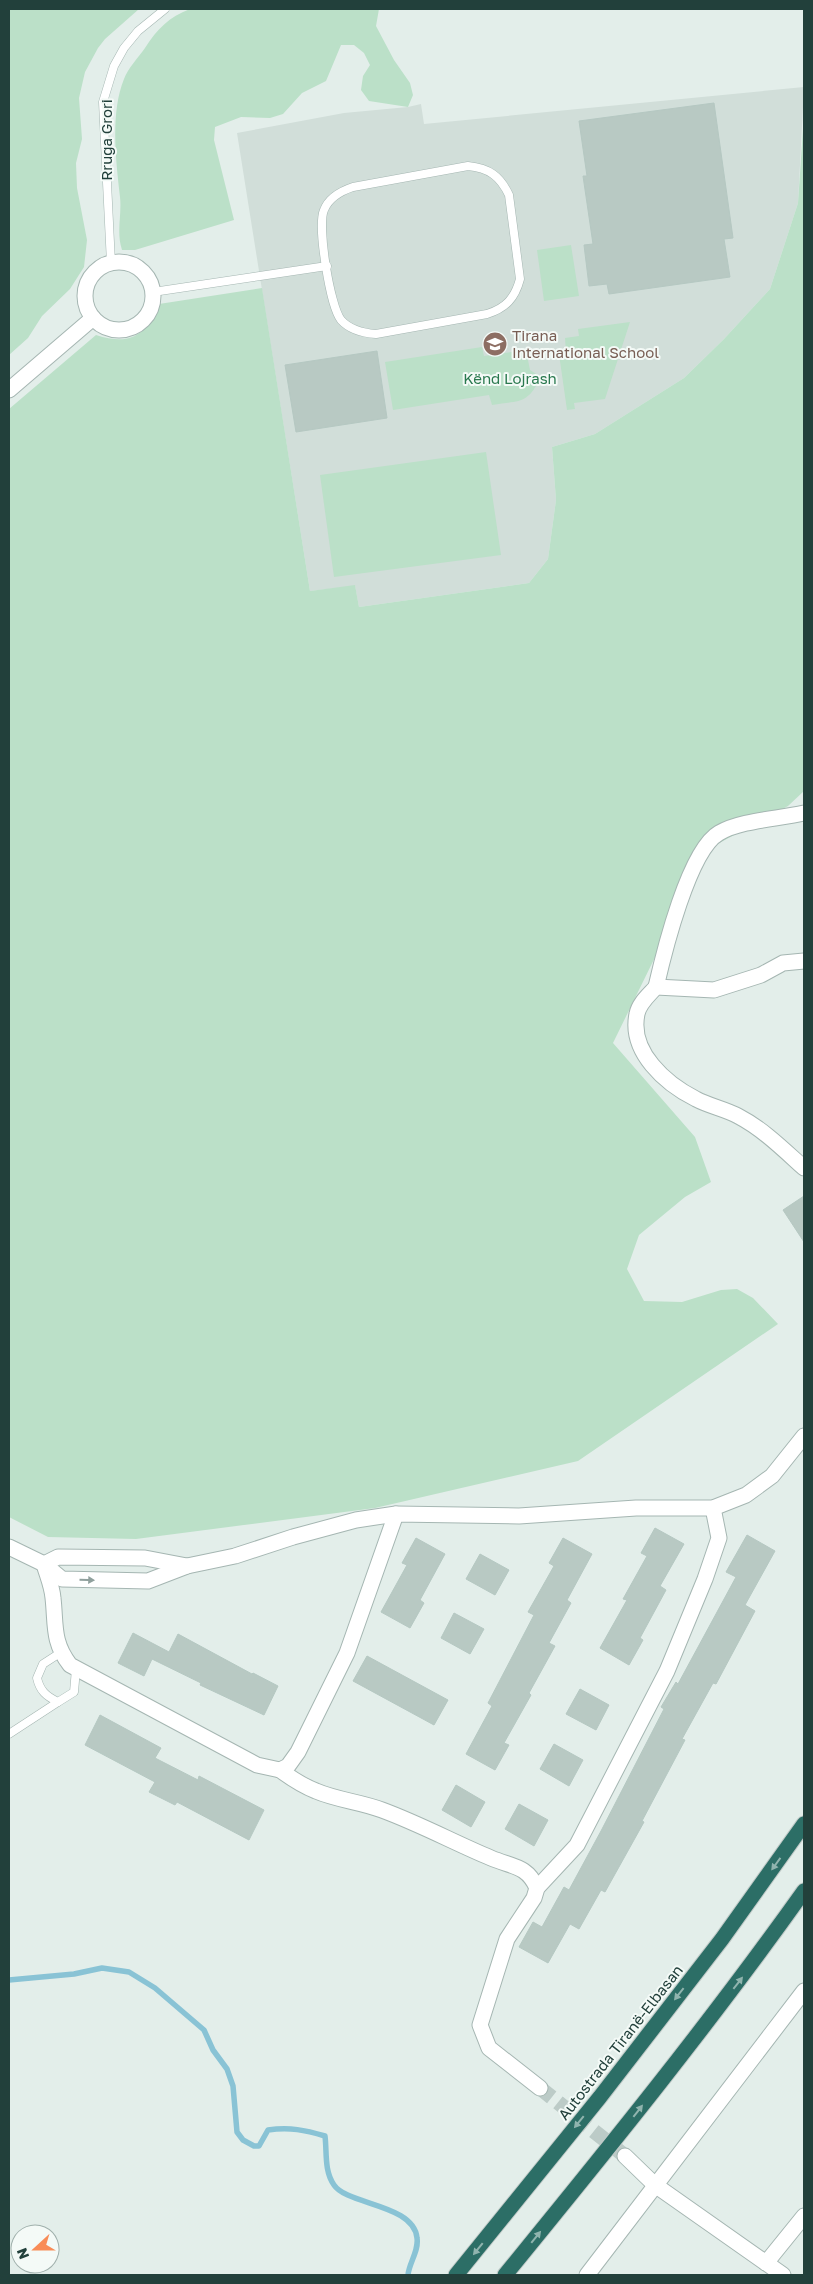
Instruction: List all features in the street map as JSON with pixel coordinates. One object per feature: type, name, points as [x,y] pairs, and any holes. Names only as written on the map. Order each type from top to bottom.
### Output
[{"type":"highway","name":"Autostrada Tiranë-Elbasan","points":[[456,2275],[612,2081],[722,1939],[804,1824]]},
{"type":"highway","points":[[505,2275],[631,2120],[750,1967],[804,1891]]},
{"type":"street","points":[[122,262],[138,268],[149,281],[153,292],[149,313],[133,327],[122,330],[111,329],[101,325],[93,318],[87,308],[85,297],[86,285],[100,267],[122,262]]},
{"type":"street","points":[[9,390],[93,318]]},
{"type":"street","points":[[804,813],[729,828],[708,841],[692,869],[664,952],[656,987],[642,1003],[637,1014],[637,1036],[645,1057],[673,1086],[696,1100],[739,1116],[762,1131],[804,1168]]},
{"type":"street","points":[[656,987],[714,990],[761,975],[783,963],[804,961]]},
{"type":"street","points":[[9,1547],[44,1564],[62,1579],[148,1581],[187,1566],[235,1556],[293,1537],[356,1520],[396,1514],[519,1516],[636,1508],[714,1508],[746,1495],[772,1476],[804,1436]]},
{"type":"street","points":[[540,2088],[489,2048],[480,2024],[507,1939],[534,1898],[537,1888],[577,1845],[667,1671],[705,1579],[719,1538],[714,1508]]},
{"type":"street","points":[[280,1770],[288,1766],[298,1752],[346,1653],[396,1514]]},
{"type":"street","points":[[44,1564],[58,1557],[145,1558],[187,1566]]},
{"type":"street","points":[[44,1564],[53,1596],[54,1625],[60,1653],[76,1669],[257,1765],[280,1770],[298,1783],[317,1792],[374,1807],[414,1822],[492,1859],[521,1868],[532,1876],[537,1888]]},
{"type":"street","points":[[587,2275],[804,1991]]},
{"type":"street","points":[[625,2156],[656,2186],[783,2275]]},
{"type":"street","points":[[766,2263],[804,2216]]},
{"type":"lane","name":"Rruga Grori","points":[[111,263],[103,102],[114,66],[124,48],[138,31],[165,9]]},
{"type":"lane","points":[[468,166],[481,168],[493,173],[503,182],[509,195],[520,279],[517,291],[509,302],[499,310],[376,334],[362,333],[350,328],[340,319],[334,307],[328,266],[321,223],[327,205],[341,191],[353,187],[468,166]]},
{"type":"lane","points":[[153,292],[328,266]]},
{"type":"lane","points":[[58,1702],[46,1696],[39,1688],[37,1678],[44,1664],[60,1653]]},
{"type":"lane","points":[[9,1734],[74,1692],[76,1669]]},
{"type":"shaded area","name":"Tirana International School","points":[[804,87],[798,203],[770,289],[724,339],[684,378],[595,434],[552,447],[556,500],[548,559],[529,583],[359,607],[355,586],[310,591],[237,133],[344,113],[421,104],[424,124]]},
{"type":"green space","points":[[9,9],[139,9],[105,39],[98,48],[85,72],[79,98],[82,139],[76,163],[77,188],[87,240],[84,267],[70,289],[42,316],[28,338],[9,355]]},
{"type":"green space","points":[[190,9],[379,9],[376,26],[394,60],[410,83],[413,95],[408,107],[369,101],[361,90],[363,76],[370,65],[364,53],[354,45],[341,45],[326,81],[302,93],[283,114],[270,118],[241,117],[215,127],[214,140],[234,220],[135,250],[122,250],[119,237],[120,204],[115,138],[120,92],[128,71],[154,35],[164,24]]},
{"type":"green space","points":[[804,114],[804,791],[788,806],[708,849],[613,1043],[695,1137],[711,1182],[685,1197],[639,1235],[627,1269],[644,1301],[682,1302],[721,1290],[737,1289],[753,1298],[778,1324],[578,1461],[375,1508],[136,1539],[48,1537],[9,1517],[9,409],[96,335],[119,339],[135,336],[148,324],[159,304],[262,288],[310,591],[355,585],[359,607],[529,583],[548,559],[556,500],[552,447],[595,434],[684,378],[724,339],[770,289],[798,203]]},
{"type":"green space","points":[[571,245],[579,296],[544,301],[537,250]]},
{"type":"green space","name":"Kënd Lojrash","points":[[630,322],[605,399],[574,403],[575,409],[567,410],[559,354],[566,353],[565,338],[579,336],[578,329]]},
{"type":"green space","points":[[482,347],[484,356],[526,350],[530,370],[541,377],[527,397],[522,400],[492,405],[489,395],[393,410],[385,362]]},
{"type":"green space","points":[[486,452],[501,555],[334,577],[320,475]]},
{"type":"building","points":[[714,103],[733,238],[724,239],[730,277],[609,294],[607,284],[589,286],[584,245],[593,244],[583,176],[587,176],[579,121]]},
{"type":"building","points":[[377,351],[387,418],[296,432],[285,365]]},
{"type":"building","points":[[804,1196],[804,1242],[783,1210]]},
{"type":"building","points":[[655,1528],[684,1544],[660,1586],[666,1590],[640,1638],[643,1640],[629,1665],[600,1648],[627,1600],[623,1599],[647,1556],[641,1553]]},
{"type":"building","points":[[747,1535],[775,1551],[745,1605],[755,1611],[716,1684],[713,1683],[682,1739],[685,1740],[642,1821],[644,1822],[605,1892],[601,1890],[579,1929],[570,1924],[548,1963],[519,1947],[533,1922],[542,1927],[564,1887],[569,1890],[664,1709],[661,1707],[676,1682],[678,1684],[736,1577],[726,1572]]},
{"type":"building","points":[[416,1538],[445,1554],[420,1600],[424,1603],[410,1628],[381,1612],[407,1565],[402,1563]]},
{"type":"building","points":[[563,1538],[592,1554],[567,1600],[571,1603],[549,1643],[555,1646],[529,1693],[531,1695],[504,1743],[509,1745],[495,1770],[466,1754],[492,1706],[488,1703],[534,1615],[528,1612],[554,1566],[549,1563]]},
{"type":"building","points":[[480,1554],[509,1570],[495,1595],[466,1579]]},
{"type":"building","points":[[454,1613],[484,1629],[470,1654],[441,1638]]},
{"type":"building","points":[[133,1633],[169,1652],[178,1634],[278,1686],[264,1715],[200,1685],[201,1683],[152,1659],[144,1676],[118,1663]]},
{"type":"building","points":[[367,1656],[448,1700],[434,1725],[353,1681]]},
{"type":"building","points":[[580,1689],[609,1705],[596,1730],[566,1714]]},
{"type":"building","points":[[100,1715],[161,1748],[155,1758],[198,1780],[199,1776],[264,1810],[249,1840],[177,1802],[175,1805],[149,1792],[155,1782],[85,1745]]},
{"type":"building","points":[[554,1744],[583,1760],[569,1786],[540,1769]]},
{"type":"building","points":[[456,1785],[485,1802],[471,1827],[442,1810]]},
{"type":"building","points":[[519,1804],[548,1820],[534,1846],[505,1829]]},
{"type":"waterway","points":[[9,1980],[74,1974],[102,1968],[129,1972],[155,1988],[204,2030],[213,2050],[227,2069],[233,2086],[237,2132],[243,2140],[254,2146],[259,2146],[268,2130],[276,2129],[297,2130],[325,2136],[327,2168],[334,2185],[341,2192],[405,2218],[413,2227],[417,2243],[408,2275]]},
{"type":"tunnel","points":[[540,2088],[625,2156]]},
{"type":"place","name":"Tirana International School","points":[[495,344]]}]
